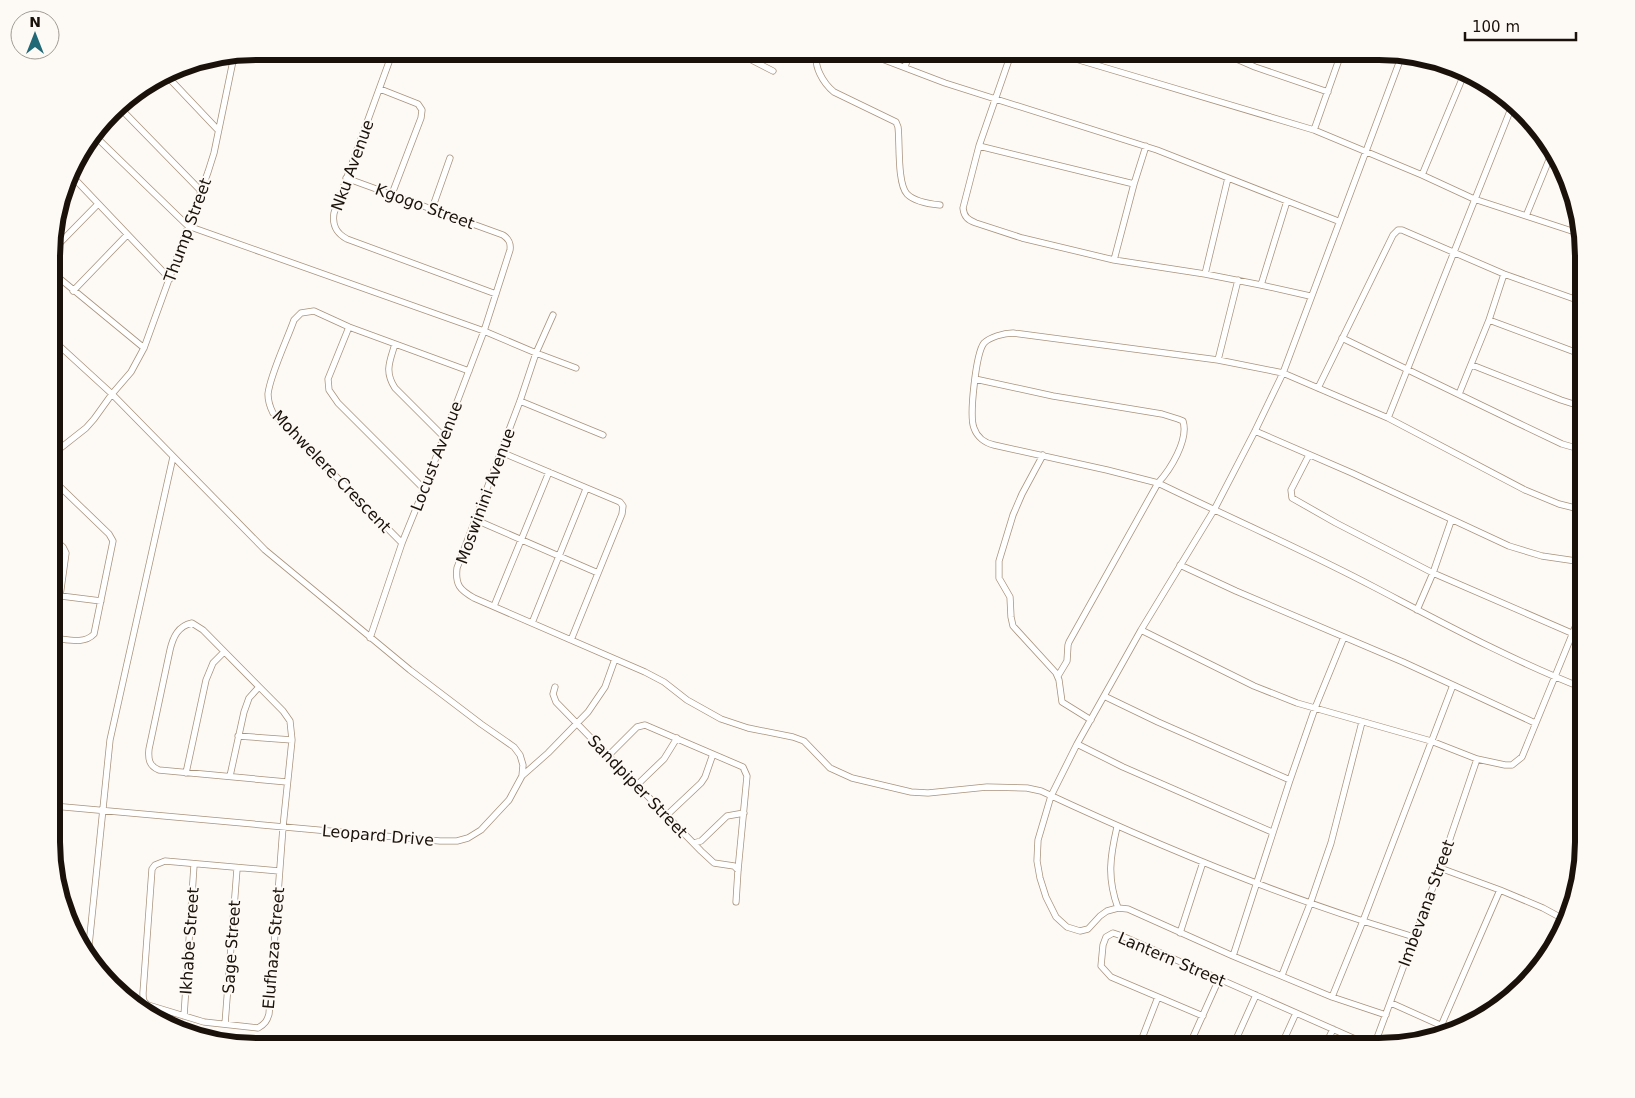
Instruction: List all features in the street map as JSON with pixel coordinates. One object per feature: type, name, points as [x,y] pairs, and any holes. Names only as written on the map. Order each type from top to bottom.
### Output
[{"type":"street","name":"Nku Avenue","points":[[391,60],[346,178],[333,218],[335,228],[342,236],[496,294]]},
{"type":"street","points":[[752,60],[773,71]]},
{"type":"street","points":[[816,60],[817,67],[828,87],[834,92],[896,122],[898,127],[901,182],[908,194],[917,200],[940,206]]},
{"type":"street","points":[[884,60],[995,99],[1146,146],[1338,222]]},
{"type":"street","points":[[905,68],[907,60]]},
{"type":"street","points":[[1009,60],[979,146],[963,208],[969,220],[1022,238],[1114,260],[1238,280],[1310,296]]},
{"type":"street","points":[[1079,60],[1314,130],[1474,199],[1573,231]]},
{"type":"street","points":[[1239,60],[1328,92]]},
{"type":"street","points":[[1314,130],[1339,60]]},
{"type":"street","points":[[1386,1015],[1332,997],[1233,956],[1128,909],[1118,908],[1107,911],[1088,929],[1080,931],[1067,927],[1056,917],[1046,897],[1037,861],[1038,840],[1051,796],[1077,744],[1140,630],[1214,510],[1283,373],[1310,296],[1400,61]]},
{"type":"street","name":"Thump Street","points":[[60,448],[90,424],[131,372],[144,348],[214,153],[232,62]]},
{"type":"street","points":[[1422,175],[1462,78]]},
{"type":"street","points":[[171,79],[218,130]]},
{"type":"street","points":[[380,90],[418,104],[422,110],[421,118],[392,194]]},
{"type":"street","points":[[1388,418],[1510,111]]},
{"type":"street","points":[[124,112],[201,191]]},
{"type":"street","points":[[98,139],[188,226],[484,331],[576,368]]},
{"type":"street","points":[[979,146],[1134,184]]},
{"type":"street","points":[[1114,260],[1146,146]]},
{"type":"street","points":[[432,209],[450,158]]},
{"type":"street","points":[[1526,216],[1549,159]]},
{"type":"street","name":"Kgogo Street","points":[[346,178],[503,235]]},
{"type":"street","points":[[1205,274],[1228,178]]},
{"type":"street","points":[[75,180],[170,279]]},
{"type":"street","points":[[1261,285],[1287,201]]},
{"type":"street","points":[[60,243],[98,204]]},
{"type":"street","points":[[1318,388],[1394,232],[1402,230],[1504,274],[1575,299]]},
{"type":"street","points":[[74,291],[128,235]]},
{"type":"street","name":"Locust Avenue","points":[[370,638],[402,543],[484,331],[510,250],[509,242],[503,235]]},
{"type":"street","points":[[1459,394],[1489,320],[1504,274]]},
{"type":"street","points":[[60,280],[144,348]]},
{"type":"street","points":[[1218,360],[1238,280]]},
{"type":"street","name":"Mohwelere Crescent","points":[[402,543],[273,413],[268,394],[294,320],[301,313],[314,311],[349,327],[469,371]]},
{"type":"street","name":"Moswinini Avenue","points":[[553,315],[536,353],[520,401],[457,568],[456,580],[460,588],[465,592],[657,678],[721,719],[748,728],[804,741],[830,768],[852,778],[911,792],[987,787],[1033,789],[1117,827],[1257,884],[1310,904],[1414,937]]},
{"type":"street","points":[[1489,320],[1575,352]]},
{"type":"street","points":[[349,327],[328,379],[330,390],[338,403],[424,489]]},
{"type":"street","points":[[1575,508],[1559,504],[1525,490],[1388,418],[1283,373],[1218,360],[1010,332],[992,338],[984,344],[979,353],[972,415],[974,429],[988,444],[1043,455],[1158,483],[1374,587],[1417,610],[1575,685]]},
{"type":"street","points":[[1342,338],[1562,444],[1575,448]]},
{"type":"street","points":[[395,344],[388,366],[390,380],[395,388],[443,436]]},
{"type":"street","points":[[60,346],[112,394],[265,550],[370,638],[481,724],[514,747],[520,755],[523,765],[522,776]]},
{"type":"street","points":[[1472,365],[1575,404]]},
{"type":"street","points":[[975,379],[1053,396],[1178,418],[1183,421],[1184,429],[1179,449],[1172,465],[1158,483],[1069,642],[1067,662],[1058,676]]},
{"type":"street","points":[[520,401],[603,436]]},
{"type":"street","points":[[1255,431],[1522,551],[1575,561]]},
{"type":"street","points":[[501,452],[620,502],[623,506],[622,514],[570,640]]},
{"type":"street","points":[[1043,455],[1013,515],[999,561],[999,578],[1010,597],[1013,626],[1048,662],[1058,676],[1062,702],[1091,720]]},
{"type":"street","points":[[1309,455],[1291,490],[1292,498],[1433,573],[1574,634]]},
{"type":"street","points":[[89,945],[110,740],[173,457]]},
{"type":"street","points":[[494,606],[549,472]]},
{"type":"street","points":[[60,487],[111,537],[112,547],[96,629],[88,640],[60,639]]},
{"type":"street","points":[[532,623],[586,489]]},
{"type":"street","points":[[476,520],[598,573]]},
{"type":"street","points":[[1417,610],[1433,573],[1451,520]]},
{"type":"street","points":[[60,544],[66,553],[60,579]]},
{"type":"street","points":[[1180,565],[1277,609],[1403,662],[1536,723]]},
{"type":"street","points":[[60,596],[101,601]]},
{"type":"street","name":"Elufhaza Street","points":[[186,773],[159,770],[153,767],[148,760],[151,735],[172,641],[182,626],[192,623],[203,630],[260,687],[287,716],[292,729],[292,740],[267,1021],[258,1028],[204,1022],[148,1005],[143,999],[143,993],[152,869],[155,865],[161,862],[280,871]]},
{"type":"street","points":[[1140,630],[1254,686],[1297,703],[1431,741],[1477,759],[1505,765],[1512,765],[1522,757],[1554,676],[1575,631]]},
{"type":"street","points":[[1233,956],[1272,832],[1315,708],[1344,637]]},
{"type":"street","points":[[224,652],[213,663],[206,680],[186,773],[287,782]]},
{"type":"street","name":"Leopard Drive","points":[[60,807],[457,841],[468,838],[481,830],[509,800],[522,776],[577,723],[605,687],[615,659]]},
{"type":"street","points":[[1332,997],[1453,685]]},
{"type":"street","points":[[230,776],[246,705],[249,698],[260,687]]},
{"type":"street","name":"Sandpiper Street","points":[[554,687],[553,694],[556,702],[666,816],[714,863],[734,866],[738,870]]},
{"type":"street","points":[[1104,696],[1290,780]]},
{"type":"street","points":[[1282,975],[1310,904],[1331,843],[1362,722]]},
{"type":"street","points":[[608,756],[641,725],[650,726],[740,765],[746,771],[736,902]]},
{"type":"street","points":[[238,736],[292,740]]},
{"type":"street","points":[[638,785],[664,759],[677,738]]},
{"type":"street","points":[[1077,744],[1123,767],[1272,832]]},
{"type":"street","points":[[666,816],[701,783],[714,754]]},
{"type":"street","name":"Imbevana Street","points":[[1376,1038],[1391,1003],[1477,759]]},
{"type":"street","points":[[694,843],[701,841],[727,816],[744,813]]},
{"type":"street","points":[[1117,827],[1112,848],[1110,875],[1112,891],[1118,908]]},
{"type":"street","points":[[1180,933],[1203,862]]},
{"type":"street","name":"Ikhabe Street","points":[[184,1016],[194,865]]},
{"type":"street","points":[[1440,868],[1500,890],[1543,908],[1560,917]]},
{"type":"street","name":"Sage Street","points":[[225,1024],[237,869]]},
{"type":"street","points":[[1441,1026],[1500,890]]},
{"type":"street","name":"Lantern Street","points":[[1203,1016],[1111,978],[1101,966],[1106,936],[1113,933],[1122,936],[1352,1038]]},
{"type":"street","points":[[1193,1038],[1219,979]]},
{"type":"street","points":[[1237,1038],[1256,995]]},
{"type":"street","points":[[1142,1038],[1158,997]]},
{"type":"street","points":[[1391,1003],[1444,1027]]},
{"type":"street","points":[[1285,1038],[1296,1013]]},
{"type":"street","points":[[1329,1038],[1333,1030]]}]
